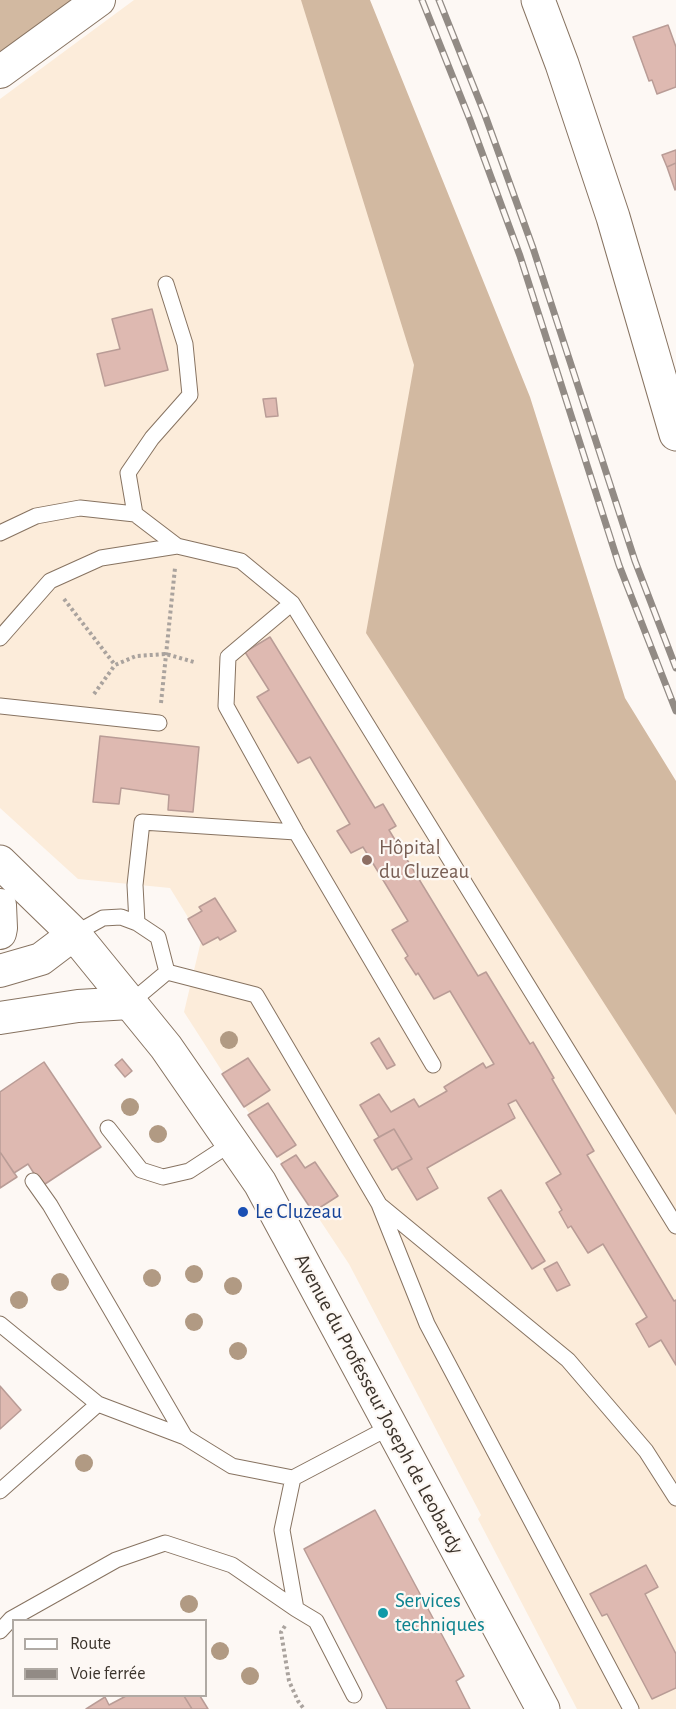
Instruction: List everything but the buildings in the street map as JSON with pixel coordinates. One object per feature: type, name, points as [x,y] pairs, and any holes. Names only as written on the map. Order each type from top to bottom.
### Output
[{"type":"main road","points":[[538,0],[613,217],[676,434]]},
{"type":"main road","name":"Avenue du Professeur Joseph de Leobardy","points":[[0,862],[74,934],[166,1047],[260,1183],[543,1709]]},
{"type":"street","points":[[0,72],[99,0]]},
{"type":"street","points":[[0,905],[0,933]]},
{"type":"street","points":[[0,971],[41,959],[74,934]]},
{"type":"street","points":[[0,1018],[78,1006],[130,1003]]},
{"type":"lane","points":[[135,514],[128,473],[152,438],[190,394],[185,344],[166,284]]},
{"type":"lane","points":[[0,533],[36,516],[80,508],[135,514],[177,546]]},
{"type":"lane","points":[[0,638],[50,581],[101,558],[177,546],[241,561],[292,603],[676,1226]]},
{"type":"lane","points":[[292,603],[228,657],[226,706],[296,832],[434,1065]]},
{"type":"lane","points":[[0,706],[159,723]]},
{"type":"lane","points":[[137,923],[135,885],[142,822],[296,832]]},
{"type":"lane","points":[[74,934],[103,918],[121,917],[137,923],[158,937],[167,972]]},
{"type":"lane","points":[[130,1003],[167,972]]},
{"type":"lane","points":[[167,972],[256,995],[379,1204],[427,1324],[631,1709]]},
{"type":"lane","points":[[108,1128],[141,1170],[163,1177],[189,1171],[232,1143]]},
{"type":"lane","points":[[33,1181],[56,1215],[185,1437]]},
{"type":"lane","points":[[379,1204],[568,1360],[646,1451],[676,1498]]},
{"type":"lane","points":[[0,1324],[98,1404],[185,1437],[232,1466],[293,1478],[390,1427]]},
{"type":"lane","points":[[0,1491],[98,1404]]},
{"type":"lane","points":[[293,1478],[282,1530],[296,1609]]},
{"type":"lane","points":[[0,1630],[11,1619],[116,1560],[165,1544],[232,1565],[316,1622],[354,1695]]},
{"type":"path","points":[[159,723],[177,546]]},
{"type":"path","points":[[50,581],[115,665]]},
{"type":"path","points":[[90,716],[91,699],[115,665],[136,656],[166,654],[194,662]]},
{"type":"path","points":[[296,1609],[281,1632],[289,1681],[304,1709]]},
{"type":"shaded area","points":[[0,0],[115,0],[0,76]]},
{"type":"shaded area","name":"Hôpital du Cluzeau","points":[[134,0],[362,0],[676,841],[676,1709],[577,1709],[478,1519],[481,1515],[349,1264],[184,1012],[201,941],[170,888],[78,879],[0,808],[0,99]]},
{"type":"shaded area","points":[[301,0],[370,0],[530,397],[625,698],[676,781],[676,1115],[366,633],[414,365]]},
{"type":"railway","points":[[422,0],[470,120],[520,256],[619,565],[676,711]]},
{"type":"railway","points":[[439,0],[485,115],[533,248],[635,561],[676,668]]},
{"type":"place","name":"Hôpital du Cluzeau","points":[[367,860]]},
{"type":"place","name":"Le Cluzeau","points":[[243,1212]]},
{"type":"place","name":"Services techniques","points":[[383,1613]]}]
